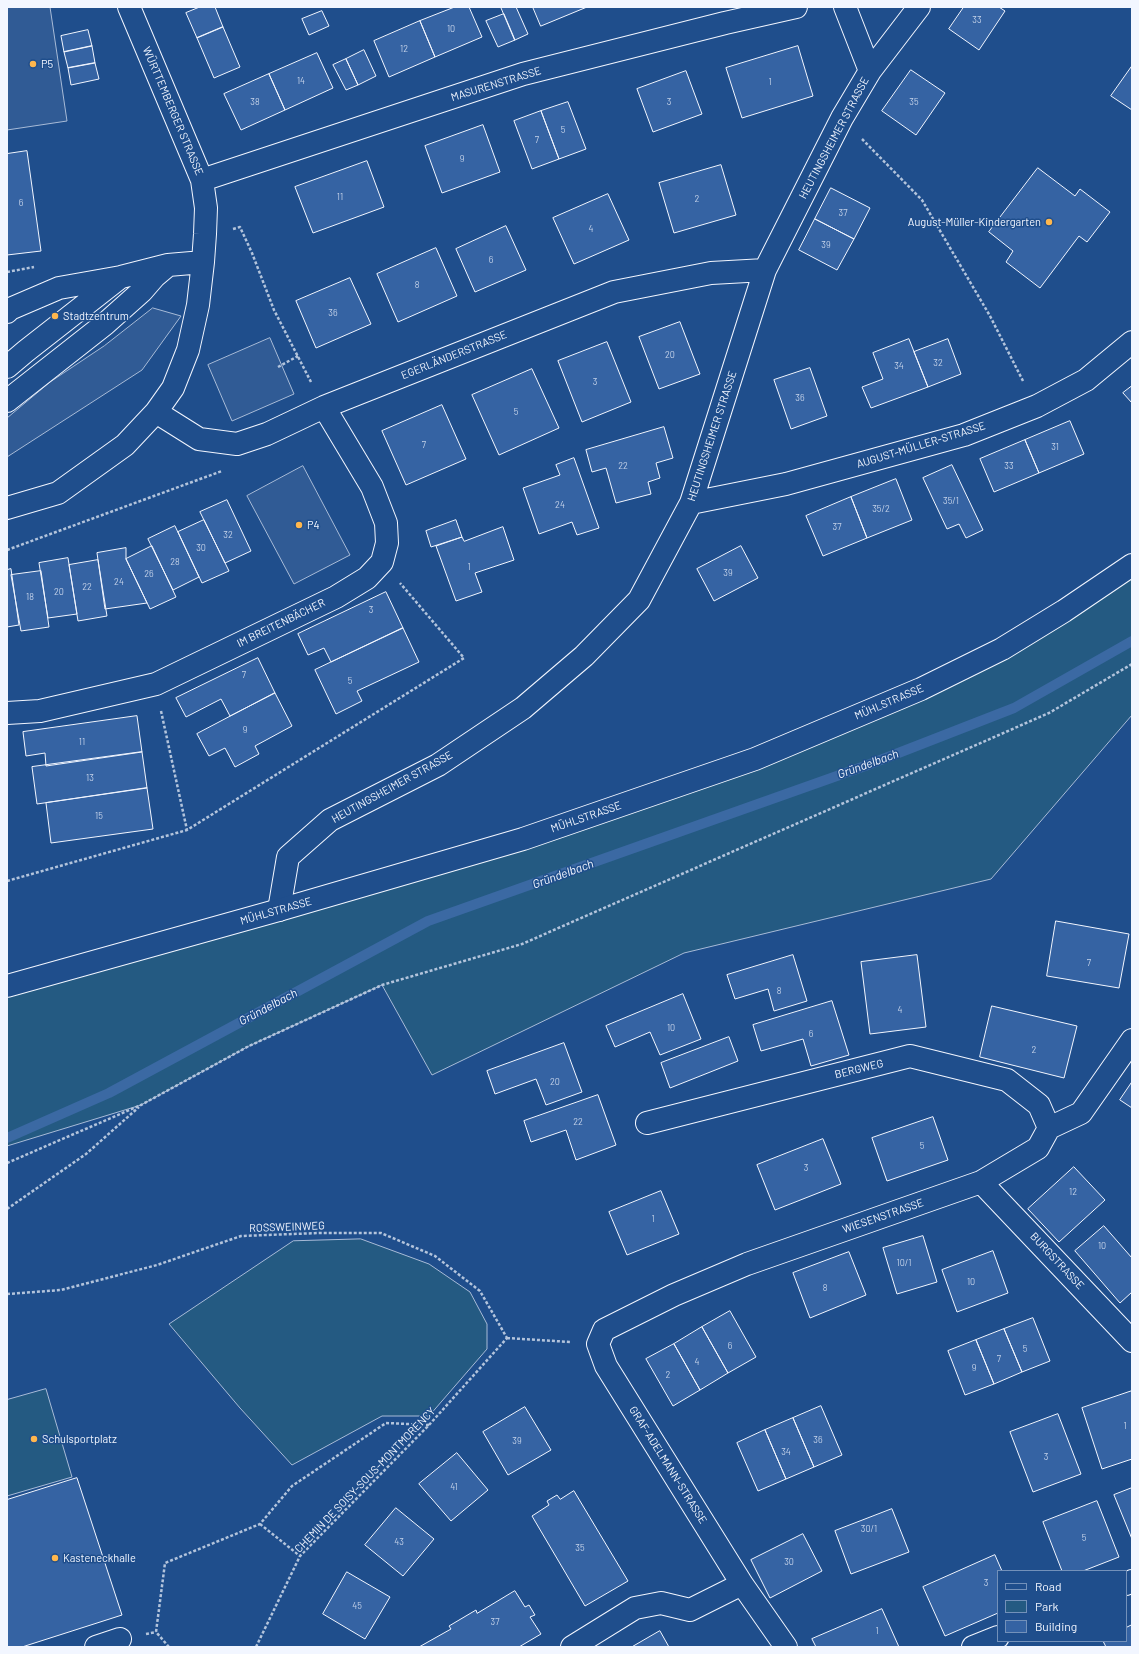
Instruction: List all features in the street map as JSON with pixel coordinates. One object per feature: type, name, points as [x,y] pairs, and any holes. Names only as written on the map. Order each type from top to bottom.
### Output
[{"type":"street","name":"WÜRTTEMBERGER STRASSE","points":[[7,508],[58,493],[125,445],[156,412],[173,388],[188,350],[198,305],[203,262],[206,208],[202,180],[129,7]]},
{"type":"street","name":"MASURENSTRASSE","points":[[202,180],[523,74],[725,23],[796,7]]},
{"type":"street","points":[[845,7],[870,71]]},
{"type":"street","name":"HEUTINGSHEIMER STRASSE","points":[[280,910],[288,857],[330,820],[438,765],[523,708],[584,656],[639,600],[691,503],[764,270],[842,118],[870,71],[919,7]]},
{"type":"street","points":[[7,312],[10,309],[59,288],[121,277],[168,265],[203,262]]},
{"type":"street","points":[[7,401],[105,324],[142,291],[168,265]]},
{"type":"street","name":"EGERLÄNDERSTRASSE","points":[[156,412],[199,439],[237,444],[268,434],[324,407],[614,292],[711,273],[764,270]]},
{"type":"street","points":[[7,367],[121,277]]},
{"type":"street","name":"AUGUST-MÜLLER-STRASSE","points":[[691,503],[786,484],[964,435],[1037,406],[1086,380],[1132,342]]},
{"type":"street","name":"IM BREITENBÄCHER","points":[[7,714],[40,711],[156,684],[336,597],[367,578],[382,562],[387,543],[386,523],[372,487],[324,407]]},
{"type":"street","name":"MÜHLSTRASSE","points":[[7,986],[280,910],[523,839],[755,759],[921,689],[1002,649],[1064,611],[1132,565]]},
{"type":"street","points":[[1049,1128],[1080,1114],[1132,1040]]},
{"type":"street","name":"BERGWEG","points":[[647,1123],[910,1056],[1007,1080],[1039,1105],[1049,1128]]},
{"type":"street","name":"WIESENSTRASSE","points":[[598,1344],[604,1330],[674,1296],[747,1264],[982,1182],[1038,1148],[1049,1128]]},
{"type":"street","name":"BURGSTRASSE","points":[[982,1182],[1132,1341]]},
{"type":"street","name":"GRAF-ADELMANN-STRASSE","points":[[598,1344],[606,1366],[742,1584],[786,1647]]},
{"type":"street","points":[[572,1647],[635,1608],[660,1604],[690,1610],[742,1584]]},
{"type":"street","points":[[973,1647],[997,1637]]},
{"type":"street","points":[[96,1647],[120,1639]]},
{"type":"path","points":[[842,118],[922,200],[990,316],[1037,406]]},
{"type":"path","points":[[205,234],[240,228],[252,253],[274,310],[324,407]]},
{"type":"path","points":[[278,367],[298,356]]},
{"type":"path","points":[[7,550],[229,468],[237,444]]},
{"type":"path","points":[[7,881],[187,830],[464,658],[382,562]]},
{"type":"path","points":[[7,1163],[141,1105],[249,1046],[382,985],[522,944],[1049,713],[1132,664]]},
{"type":"path","points":[[156,684],[187,830]]},
{"type":"path","points":[[7,1209],[86,1154],[141,1105]]},
{"type":"path","name":"ROSSWEINWEG","points":[[7,1294],[61,1290],[157,1265],[241,1236],[319,1233],[381,1233],[435,1256],[480,1291],[507,1338]]},
{"type":"path","points":[[507,1338],[598,1344]]},
{"type":"path","name":"CHEMIN DE SOISY-SOUS-MONTMORENCY","points":[[256,1647],[300,1556],[429,1426],[507,1338]]},
{"type":"path","points":[[169,1647],[156,1632],[165,1563],[260,1524],[292,1486],[386,1423],[429,1426]]},
{"type":"path","points":[[260,1524],[300,1556]]},
{"type":"green space","points":[[1132,565],[1132,715],[991,879],[684,953],[432,1075],[382,985],[249,1046],[141,1105],[7,1146],[7,986],[523,839],[921,689]]},
{"type":"green space","points":[[361,1239],[429,1264],[470,1292],[487,1324],[487,1349],[429,1416],[382,1416],[292,1465],[240,1408],[169,1324],[293,1241]]},
{"type":"green space","name":"Schulsportplatz","points":[[46,1389],[72,1477],[7,1496],[7,1400]]},
{"type":"shaded area","name":"P5","points":[[7,7],[50,7],[67,121],[7,130]]},
{"type":"shaded area","points":[[153,308],[181,316],[142,370],[7,457],[7,418],[50,382],[104,346]]},
{"type":"shaded area","points":[[270,338],[294,394],[232,421],[208,365]]},
{"type":"shaded area","name":"P4","points":[[303,466],[350,555],[294,584],[247,496]]},
{"type":"building","points":[[200,7],[215,7],[223,27],[197,38],[186,13]]},
{"type":"building","points":[[455,7],[469,7],[482,37],[435,57],[420,21]]},
{"type":"building","points":[[501,7],[516,7],[528,34],[515,40]]},
{"type":"building","points":[[533,7],[587,7],[541,26]]},
{"type":"building","points":[[964,7],[999,7],[1005,11],[979,50],[949,29]]},
{"type":"building","points":[[322,11],[329,26],[309,35],[302,19]]},
{"type":"building","points":[[504,14],[515,40],[498,47],[486,21]]},
{"type":"building","points":[[420,21],[435,57],[389,77],[374,41]]},
{"type":"building","points":[[223,27],[240,67],[214,78],[197,38]]},
{"type":"building","points":[[88,30],[92,46],[64,52],[61,36]]},
{"type":"building","points":[[92,46],[95,63],[68,68],[64,52]]},
{"type":"building","points":[[798,46],[813,96],[742,118],[726,68]]},
{"type":"building","points":[[364,50],[376,76],[358,85],[346,59]]},
{"type":"building","points":[[317,53],[333,88],[285,110],[269,74]]},
{"type":"building","points":[[346,59],[358,85],[346,90],[333,65]]},
{"type":"building","points":[[95,63],[99,79],[71,85],[68,68]]},
{"type":"building","points":[[1132,66],[1132,110],[1111,96]]},
{"type":"building","points":[[911,70],[945,93],[916,135],[882,111]]},
{"type":"building","points":[[686,71],[702,114],[653,132],[637,89]]},
{"type":"building","points":[[269,74],[285,110],[241,130],[224,94]]},
{"type":"building","points":[[568,102],[586,149],[559,159],[541,111]]},
{"type":"building","points":[[541,111],[559,159],[532,169],[514,121]]},
{"type":"building","points":[[483,125],[500,172],[442,193],[425,146]]},
{"type":"building","points":[[27,151],[41,251],[7,255],[7,154]]},
{"type":"building","points":[[367,161],[384,207],[313,233],[295,187]]},
{"type":"building","points":[[721,165],[736,215],[674,233],[659,183]]},
{"type":"building","name":"August-Müller-Kindergarten","points":[[1038,168],[1075,196],[1080,189],[1110,212],[1087,242],[1079,236],[1040,288],[1006,262],[1013,251],[989,232]]},
{"type":"building","points":[[831,188],[870,208],[854,239],[815,219]]},
{"type":"building","points":[[608,194],[629,240],[574,264],[553,218]]},
{"type":"building","points":[[815,219],[854,239],[837,270],[799,250]]},
{"type":"building","points":[[506,226],[526,270],[475,292],[456,249]]},
{"type":"building","points":[[436,248],[457,296],[398,322],[377,274]]},
{"type":"building","points":[[350,278],[371,324],[316,348],[296,301]]},
{"type":"building","points":[[680,322],[700,374],[659,389],[639,337]]},
{"type":"building","points":[[909,339],[928,387],[871,408],[862,387],[883,379],[873,353]]},
{"type":"building","points":[[948,339],[961,374],[928,387],[914,352]]},
{"type":"building","points":[[607,342],[631,402],[582,422],[558,361]]},
{"type":"building","points":[[810,368],[827,416],[791,429],[774,380]]},
{"type":"building","points":[[532,369],[559,428],[499,455],[472,395]]},
{"type":"building","points":[[1132,386],[1132,403],[1123,393]]},
{"type":"building","points":[[442,405],[466,459],[406,485],[382,431]]},
{"type":"building","points":[[1070,421],[1084,454],[1039,473],[1025,440]]},
{"type":"building","points":[[664,427],[673,458],[656,463],[660,478],[648,482],[651,494],[616,503],[606,468],[592,472],[586,450]]},
{"type":"building","points":[[1025,440],[1039,473],[994,492],[980,459]]},
{"type":"building","points":[[574,458],[599,528],[577,535],[572,522],[539,534],[523,488],[560,475],[556,465]]},
{"type":"building","points":[[952,465],[983,530],[966,538],[959,524],[947,529],[923,478]]},
{"type":"building","points":[[896,479],[912,520],[867,538],[851,497]]},
{"type":"building","points":[[851,497],[867,538],[823,556],[806,516]]},
{"type":"building","points":[[227,500],[251,551],[225,563],[200,512]]},
{"type":"building","points":[[204,520],[229,571],[202,583],[178,532]]},
{"type":"building","points":[[456,520],[462,537],[431,547],[426,531]]},
{"type":"building","points":[[175,526],[199,577],[173,590],[148,539]]},
{"type":"building","points":[[503,527],[514,560],[475,573],[482,592],[456,601],[436,546],[462,537],[464,541]]},
{"type":"building","points":[[152,546],[176,597],[150,609],[126,559]]},
{"type":"building","points":[[741,546],[758,578],[714,601],[697,569]]},
{"type":"building","points":[[126,548],[126,559],[147,603],[105,609],[97,553]]},
{"type":"building","points":[[68,558],[77,614],[48,618],[39,563]]},
{"type":"building","points":[[98,560],[107,616],[78,621],[69,565]]},
{"type":"building","points":[[11,569],[19,625],[7,627],[7,570]]},
{"type":"building","points":[[41,571],[49,627],[21,631],[11,575]]},
{"type":"building","points":[[386,592],[403,628],[331,662],[324,648],[308,655],[298,634]]},
{"type":"building","points":[[403,628],[419,662],[357,691],[362,701],[336,714],[315,670]]},
{"type":"building","points":[[258,658],[275,693],[230,716],[221,699],[186,717],[176,698]]},
{"type":"building","points":[[275,693],[292,726],[255,746],[259,754],[235,767],[225,748],[209,756],[197,734]]},
{"type":"building","points":[[137,716],[142,752],[46,766],[45,753],[26,756],[23,732]]},
{"type":"building","points":[[142,752],[147,788],[37,804],[32,767]]},
{"type":"building","points":[[147,788],[153,829],[51,843],[46,803]]},
{"type":"building","points":[[1056,921],[1129,934],[1119,988],[1047,976]]},
{"type":"building","points":[[793,955],[807,1001],[774,1011],[768,989],[735,999],[727,975]]},
{"type":"building","points":[[917,955],[926,1027],[870,1034],[861,962]]},
{"type":"building","points":[[683,994],[701,1039],[660,1055],[650,1032],[615,1047],[606,1026]]},
{"type":"building","points":[[832,1001],[849,1055],[811,1066],[803,1039],[761,1051],[753,1025]]},
{"type":"building","points":[[992,1006],[1077,1026],[1064,1078],[980,1057]]},
{"type":"building","points":[[729,1037],[738,1061],[670,1088],[661,1063]]},
{"type":"building","points":[[564,1043],[582,1092],[546,1105],[536,1079],[495,1094],[487,1071]]},
{"type":"building","points":[[1132,1082],[1132,1108],[1120,1100]]},
{"type":"building","points":[[598,1095],[616,1145],[576,1160],[566,1130],[531,1142],[524,1121]]},
{"type":"building","points":[[933,1117],[948,1160],[887,1181],[872,1138]]},
{"type":"building","points":[[823,1139],[841,1184],[775,1210],[757,1165]]},
{"type":"building","points":[[1074,1167],[1105,1200],[1059,1242],[1028,1209]]},
{"type":"building","points":[[661,1191],[679,1234],[627,1255],[609,1212]]},
{"type":"building","points":[[1104,1226],[1132,1258],[1132,1292],[1120,1303],[1075,1251]]},
{"type":"building","points":[[923,1236],[937,1282],[897,1294],[883,1248]]},
{"type":"building","points":[[993,1251],[1008,1293],[957,1312],[942,1270]]},
{"type":"building","points":[[849,1252],[866,1295],[810,1318],[793,1273]]},
{"type":"building","points":[[730,1311],[756,1357],[728,1373],[702,1327]]},
{"type":"building","points":[[1033,1318],[1050,1361],[1022,1372],[1004,1329]]},
{"type":"building","points":[[702,1327],[728,1373],[700,1390],[674,1344]]},
{"type":"building","points":[[1004,1329],[1022,1372],[994,1384],[976,1340]]},
{"type":"building","points":[[976,1340],[994,1384],[965,1395],[948,1351]]},
{"type":"building","points":[[674,1344],[700,1390],[673,1406],[646,1359]]},
{"type":"building","points":[[1132,1391],[1132,1459],[1102,1469],[1082,1408]]},
{"type":"building","points":[[821,1406],[842,1455],[814,1467],[793,1418]]},
{"type":"building","points":[[525,1407],[551,1450],[508,1475],[483,1432]]},
{"type":"building","points":[[1058,1414],[1081,1474],[1033,1492],[1010,1432]]},
{"type":"building","points":[[793,1418],[814,1467],[786,1479],[765,1430]]},
{"type":"building","points":[[765,1430],[786,1479],[758,1491],[737,1443]]},
{"type":"building","points":[[457,1453],[488,1490],[451,1521],[419,1484]]},
{"type":"building","name":"Kasteneckhalle","points":[[77,1478],[122,1615],[22,1647],[7,1647],[7,1500]]},
{"type":"building","points":[[1132,1488],[1132,1539],[1114,1495]]},
{"type":"building","points":[[574,1491],[628,1581],[585,1606],[532,1516],[549,1505],[547,1501],[557,1495],[560,1499]]},
{"type":"building","points":[[1097,1501],[1119,1557],[1086,1570],[1062,1570],[1043,1522]]},
{"type":"building","points":[[396,1508],[434,1539],[403,1576],[365,1545]]},
{"type":"building","points":[[892,1509],[909,1552],[851,1574],[835,1531]]},
{"type":"building","points":[[803,1534],[822,1571],[770,1598],[751,1560]]},
{"type":"building","points":[[995,1555],[1002,1570],[997,1570],[997,1613],[945,1636],[923,1587]]},
{"type":"building","points":[[347,1572],[390,1597],[365,1639],[323,1614]]},
{"type":"building","points":[[515,1591],[525,1607],[529,1605],[535,1615],[530,1617],[541,1634],[519,1647],[419,1647],[451,1629],[449,1626],[476,1610],[477,1613]]},
{"type":"building","points":[[882,1609],[899,1647],[816,1647],[812,1639]]},
{"type":"building","points":[[1132,1625],[1132,1647],[1106,1647],[1104,1642],[1127,1642],[1127,1628]]},
{"type":"building","points":[[660,1631],[669,1647],[632,1647]]},
{"type":"waterway","name":"Gründelbach","points":[[7,1138],[109,1093],[428,921],[865,766],[1014,708],[1132,641]]},
{"type":"place","name":"P5","points":[[33,64]]},
{"type":"place","name":"August-Müller-Kindergarten","points":[[1049,222]]},
{"type":"place","name":"Stadtzentrum","points":[[55,316]]},
{"type":"place","name":"P4","points":[[299,525]]},
{"type":"place","name":"Schulsportplatz","points":[[34,1439]]},
{"type":"place","name":"Kasteneckhalle","points":[[55,1558]]}]
